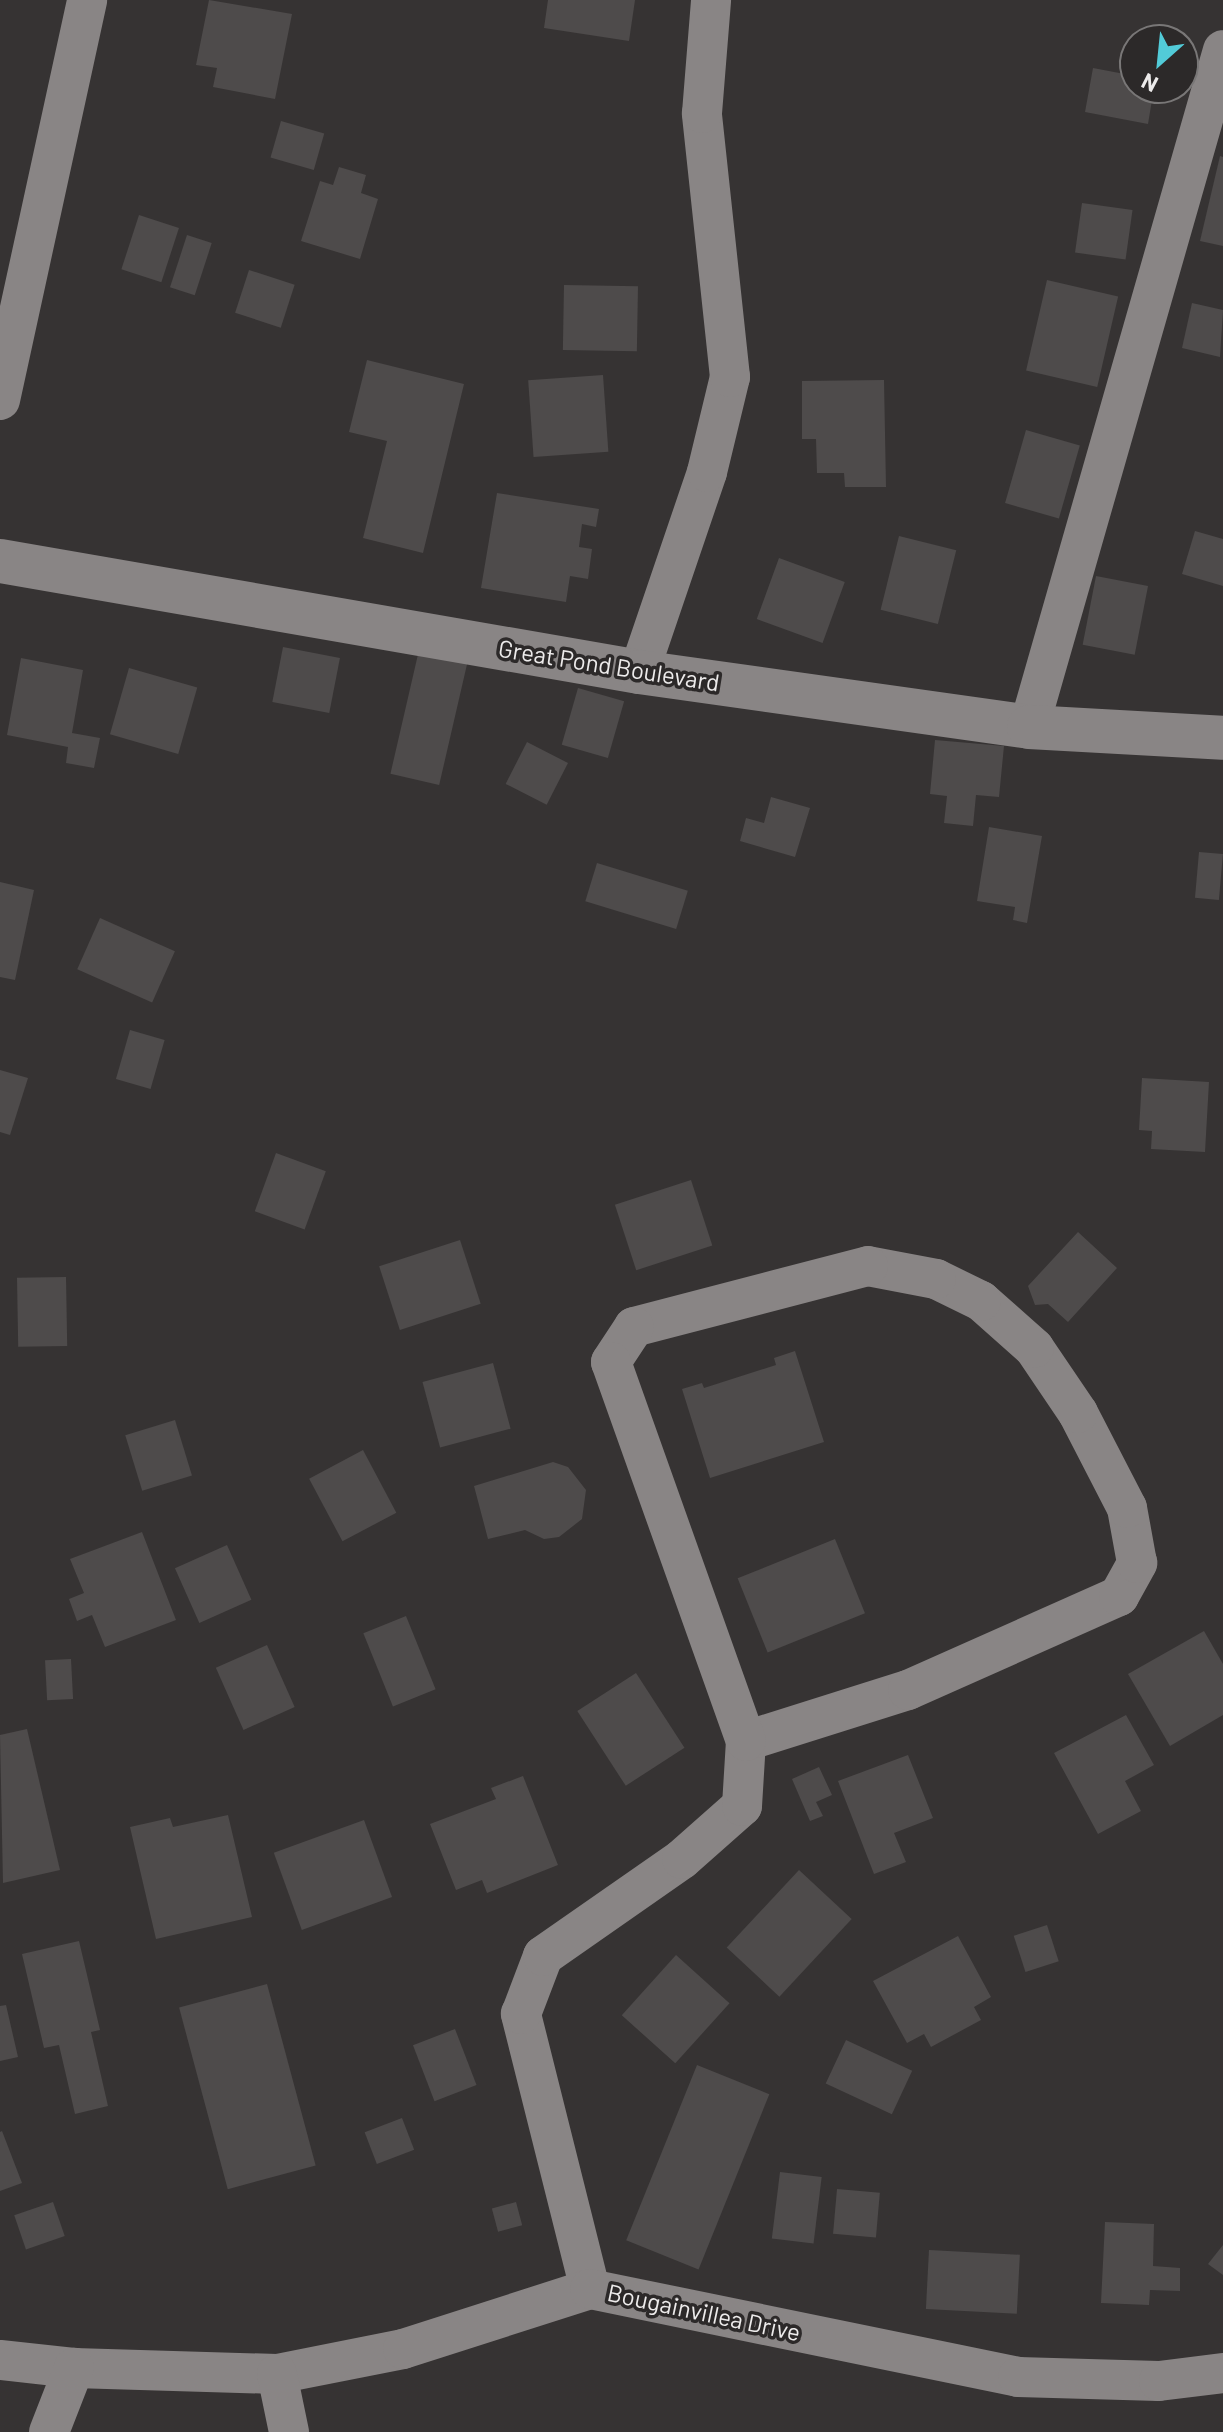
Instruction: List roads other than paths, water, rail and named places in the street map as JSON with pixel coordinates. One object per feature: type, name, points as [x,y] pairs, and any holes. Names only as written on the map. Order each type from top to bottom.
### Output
[{"type":"street","points":[[0,400],[87,0]]},
{"type":"street","points":[[639,672],[707,472],[730,377],[702,113],[711,0]]},
{"type":"street","points":[[1029,727],[1223,50]]},
{"type":"street","name":"Great Pond Boulevard","points":[[0,561],[639,672],[1029,727],[1223,738]]},
{"type":"street","points":[[590,2289],[521,2014],[543,1956],[682,1859],[742,1806],[746,1741],[611,1362],[634,1327],[868,1266],[936,1279],[981,1301],[1034,1348],[1078,1413],[1127,1508],[1137,1563],[1119,1596],[908,1690],[746,1741]]},
{"type":"street","name":"Bougainvillea Drive","points":[[0,2360],[74,2368],[277,2374],[403,2349],[590,2289],[1018,2377],[1159,2381],[1223,2373]]},
{"type":"street","points":[[49,2432],[74,2368]]},
{"type":"street","points":[[277,2374],[289,2432]]}]
